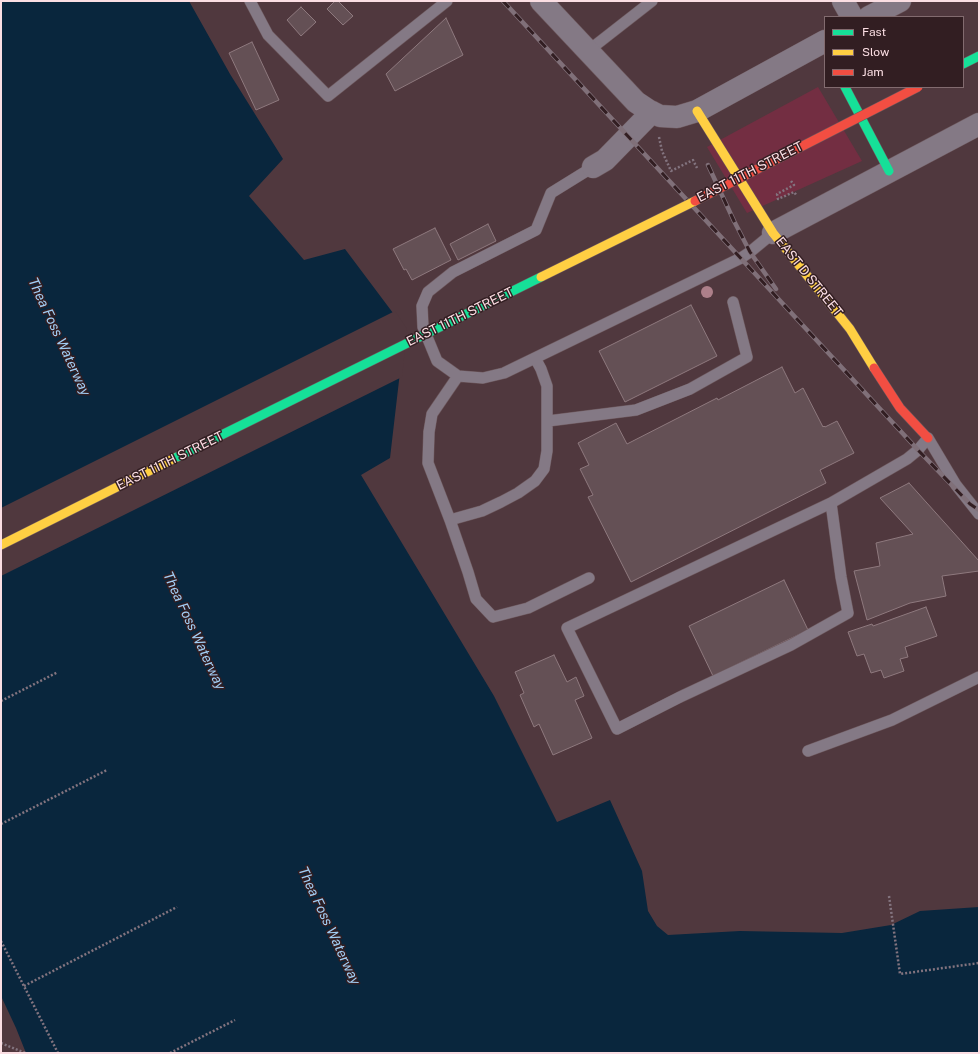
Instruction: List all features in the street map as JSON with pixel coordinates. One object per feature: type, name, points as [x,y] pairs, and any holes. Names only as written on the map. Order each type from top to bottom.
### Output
[{"type":"street","points":[[541,1],[636,102],[660,116],[677,117],[697,111],[824,45]]},
{"type":"street","points":[[843,1],[851,16]]},
{"type":"street","points":[[871,16],[900,1]]},
{"type":"street","points":[[964,64],[979,56]]},
{"type":"street","points":[[846,88],[889,171]]},
{"type":"street","name":"EAST 11TH STREET","points":[[1,545],[712,192],[916,88]]},
{"type":"street","name":"EAST D STREET","points":[[697,111],[773,233],[850,329],[900,408],[928,438]]},
{"type":"street","points":[[593,168],[605,160],[652,112]]},
{"type":"street","points":[[773,233],[979,124]]},
{"type":"lane","points":[[250,1],[268,35],[328,96],[447,1]]},
{"type":"lane","points":[[588,51],[652,1]]},
{"type":"lane","points":[[593,168],[551,192],[536,230],[453,272],[428,292],[422,306],[423,327],[437,361],[458,376],[483,378],[504,373],[740,258],[750,252],[773,233]]},
{"type":"lane","points":[[548,421],[636,410],[690,389],[748,357],[733,302]]},
{"type":"lane","points":[[450,520],[482,512],[518,493],[535,481],[544,468],[547,451],[547,386],[535,358]]},
{"type":"lane","points":[[458,376],[432,414],[429,432],[428,463],[450,520],[476,599],[493,617],[528,608],[589,578]]},
{"type":"lane","points":[[831,503],[840,577],[848,613],[791,645],[680,697],[617,729],[567,628],[831,503],[907,459],[918,450],[928,438],[956,485],[979,514]]},
{"type":"lane","points":[[808,751],[892,720],[979,677]]},
{"type":"path","points":[[662,151],[671,171],[693,160],[697,168]]},
{"type":"path","points":[[791,181],[794,185],[776,194],[778,198],[794,192]]},
{"type":"path","points":[[1,701],[58,672]]},
{"type":"path","points":[[1,824],[107,770]]},
{"type":"path","points":[[889,896],[900,974],[979,964]]},
{"type":"path","points":[[24,986],[177,907]]},
{"type":"path","points":[[1,941],[58,1053]]},
{"type":"path","points":[[170,1053],[235,1020]]},
{"type":"path","points":[[1,1043],[25,1053]]},
{"type":"shaded area","points":[[818,87],[862,161],[747,213],[707,147]]},
{"type":"water","name":"Thea Foss Waterway","points":[[1,1],[189,1],[230,74],[283,159],[249,196],[304,260],[345,249],[405,329],[390,458],[361,475],[494,696],[557,822],[610,800],[642,871],[648,911],[657,926],[668,935],[740,931],[842,933],[891,925],[920,911],[979,907],[979,1053],[26,1053],[1,996]]},
{"type":"pier","points":[[395,311],[407,329],[402,377],[1,576],[1,508]]},
{"type":"building","points":[[335,1],[338,1],[353,16],[343,25],[327,9]]},
{"type":"building","points":[[301,7],[316,22],[301,36],[287,20]]},
{"type":"building","points":[[446,18],[463,55],[395,91],[386,74]]},
{"type":"building","points":[[252,42],[279,100],[256,110],[229,53]]},
{"type":"building","points":[[488,224],[496,241],[458,260],[450,244]]},
{"type":"building","points":[[435,228],[451,260],[412,280],[406,269],[404,270],[393,249]]},
{"type":"building","points":[[691,305],[717,356],[625,402],[599,351]]},
{"type":"building","points":[[782,367],[795,393],[803,388],[823,427],[837,421],[854,453],[820,470],[826,483],[631,582],[588,497],[593,495],[580,469],[589,465],[578,443],[616,423],[627,444]]},
{"type":"building","points":[[909,483],[979,561],[979,571],[942,576],[946,596],[910,603],[867,620],[854,571],[880,566],[876,543],[913,534],[880,498]]},
{"type":"building","points":[[784,580],[808,630],[713,676],[689,626]]},
{"type":"building","points":[[926,607],[937,636],[905,647],[908,657],[900,659],[904,671],[884,678],[881,670],[871,673],[864,654],[857,656],[848,632],[872,624],[873,626]]},
{"type":"building","points":[[554,655],[567,682],[576,677],[584,696],[575,700],[592,738],[553,755],[539,724],[534,727],[520,695],[524,693],[515,672]]},
{"type":"railway","points":[[503,1],[918,450],[970,504],[979,510]]},
{"type":"railway","points":[[708,165],[750,252],[776,289]]},
{"type":"traffic: fast","points":[[964,64],[979,56]]},
{"type":"traffic: fast","points":[[846,88],[889,171]]},
{"type":"traffic: fast","points":[[177,457],[541,277]]},
{"type":"traffic: slow","points":[[697,111],[773,233],[850,329],[874,368]]},
{"type":"traffic: slow","points":[[541,277],[695,201]]},
{"type":"traffic: slow","points":[[1,545],[177,457]]},
{"type":"traffic: jam","points":[[695,201],[916,88]]},
{"type":"traffic: jam","points":[[874,368],[900,408],[928,438]]}]
